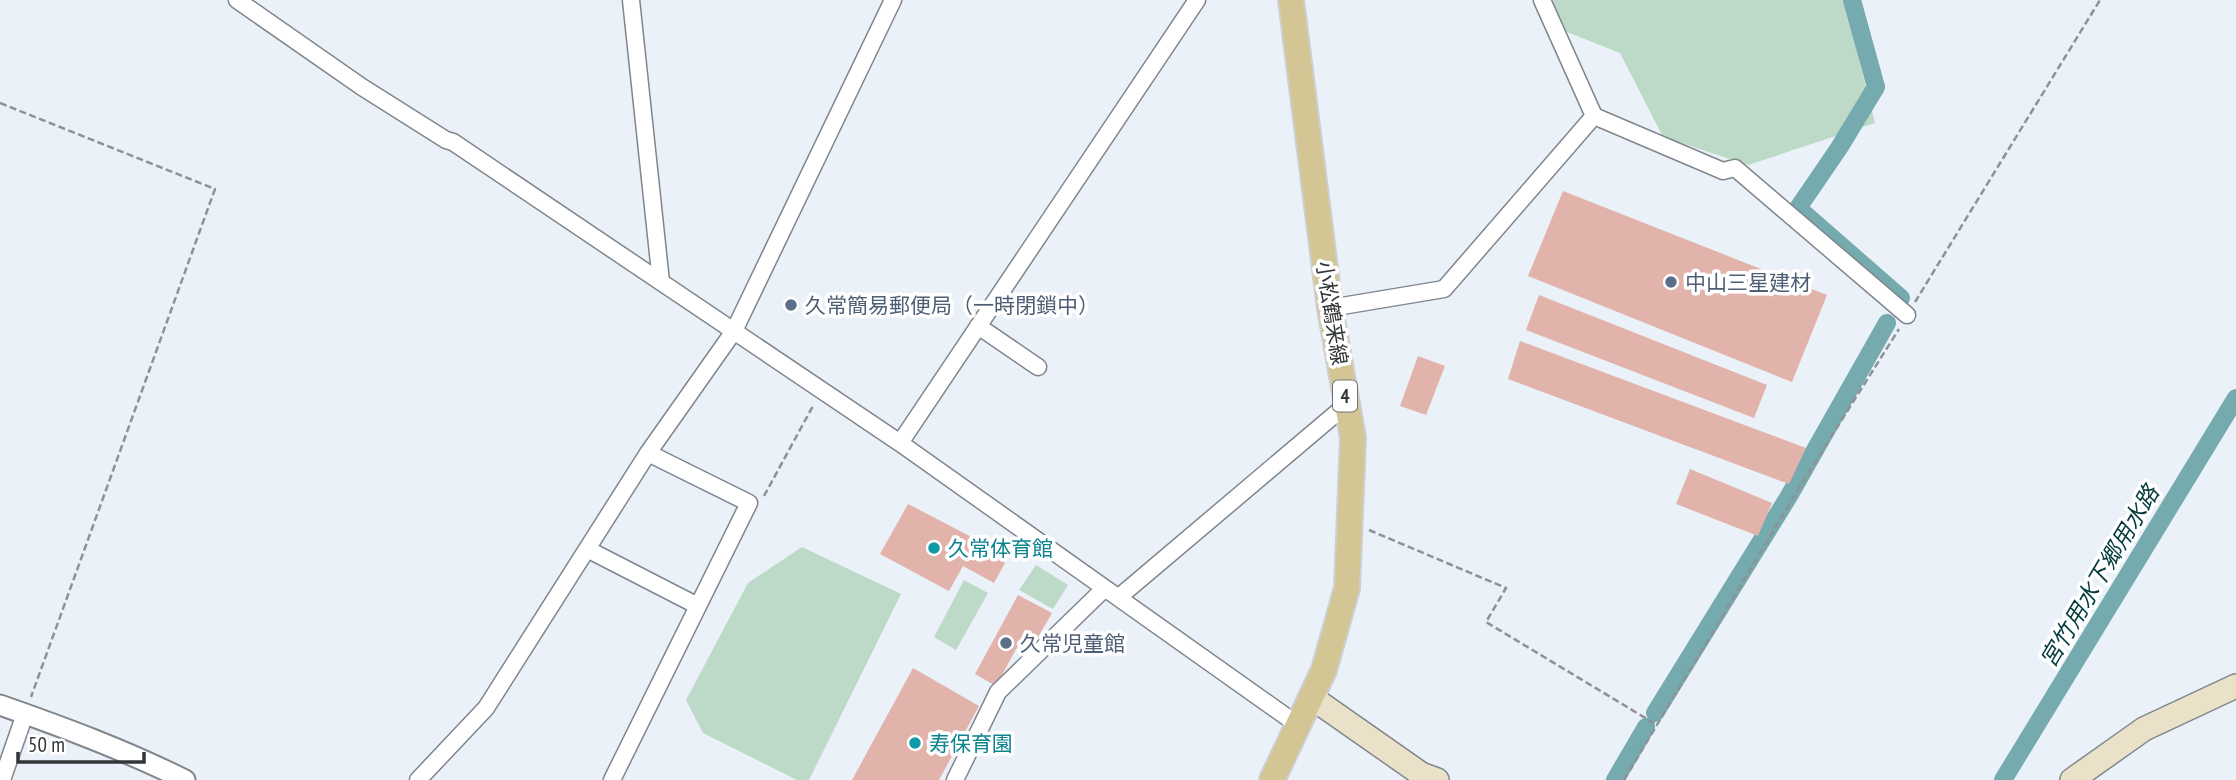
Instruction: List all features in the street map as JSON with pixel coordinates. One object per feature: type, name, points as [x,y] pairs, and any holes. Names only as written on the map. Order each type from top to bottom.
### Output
[{"type":"main road","name":"小松鶴来線","points":[[1280,777],[1298,725],[1324,670],[1348,588],[1353,438],[1330,308],[1292,0]]},
{"type":"main road","points":[[2072,780],[2144,729],[2236,686]]},
{"type":"main road","points":[[1311,697],[1421,774],[1437,780]]},
{"type":"street","points":[[237,0],[362,87],[446,141],[453,142],[900,443],[1298,725]]},
{"type":"street","points":[[631,0],[662,282]]},
{"type":"street","points":[[418,780],[486,708],[648,453],[734,331],[893,0]]},
{"type":"street","points":[[900,443],[1197,0]]},
{"type":"street","points":[[1542,0],[1594,116],[1723,171],[1735,168],[1907,315]]},
{"type":"street","points":[[1330,308],[1444,289],[1594,116]]},
{"type":"street","points":[[978,326],[1038,368]]},
{"type":"street","points":[[1119,597],[1346,405]]},
{"type":"street","points":[[612,780],[749,503],[648,453]]},
{"type":"street","points":[[587,550],[698,606]]},
{"type":"street","points":[[955,780],[998,692],[1104,589]]},
{"type":"street","points":[[0,705],[143,759],[185,780]]},
{"type":"street","points":[[2,780],[25,714]]},
{"type":"path","points":[[1624,780],[1802,483],[2100,0]]},
{"type":"path","points":[[0,103],[215,188],[25,714]]},
{"type":"path","points":[[749,503],[762,499],[822,390]]},
{"type":"path","points":[[1350,522],[1506,588],[1486,622],[1657,725]]},
{"type":"green space","points":[[1540,0],[1844,0],[1875,123],[1748,165],[1663,137],[1620,53],[1542,22]]},
{"type":"green space","points":[[802,547],[901,594],[809,780],[797,780],[703,733],[686,700],[748,583]]},
{"type":"green space","points":[[1036,565],[1068,585],[1053,609],[1019,590]]},
{"type":"green space","points":[[964,580],[988,593],[956,650],[934,637]]},
{"type":"building","points":[[1563,191],[1827,295],[1792,382],[1528,276]]},
{"type":"building","points":[[1539,295],[1767,385],[1754,418],[1526,330]]},
{"type":"building","points":[[1520,341],[1806,448],[1789,484],[1508,379]]},
{"type":"building","points":[[1418,356],[1445,366],[1426,415],[1400,406]]},
{"type":"building","points":[[1690,469],[1772,503],[1758,536],[1676,504]]},
{"type":"building","name":"久常体育館","points":[[908,504],[985,544],[982,551],[1005,563],[994,583],[963,566],[949,591],[880,554]]},
{"type":"building","name":"久常児童館","points":[[1018,595],[1052,613],[1033,646],[1021,640],[996,686],[975,674]]},
{"type":"building","name":"寿保育園","points":[[913,668],[979,706],[939,780],[852,780]]},
{"type":"waterway","points":[[1852,0],[1876,87],[1798,208],[1901,298]]},
{"type":"waterway","points":[[1655,713],[1789,496],[1887,323]]},
{"type":"waterway","name":"宮竹用水下郷用水路","points":[[2003,780],[2236,398]]},
{"type":"waterway","points":[[1615,780],[1646,727]]},
{"type":"place","name":"中山三星建材","points":[[1671,282]]},
{"type":"place","name":"久常簡易郵便局（一時閉鎖中）","points":[[791,305]]},
{"type":"place","name":"久常体育館","points":[[934,548]]},
{"type":"place","name":"久常児童館","points":[[1006,643]]},
{"type":"place","name":"寿保育園","points":[[915,743]]}]
